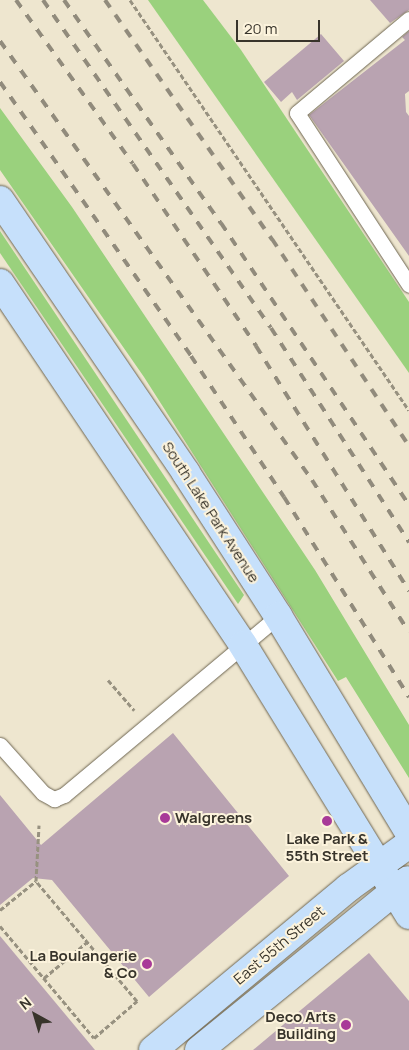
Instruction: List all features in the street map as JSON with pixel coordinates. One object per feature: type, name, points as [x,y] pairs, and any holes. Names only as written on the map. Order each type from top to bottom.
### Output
[{"type":"main road","name":"South Lake Park Avenue","points":[[0,200],[94,335],[278,616],[409,832]]},
{"type":"main road","points":[[0,283],[243,645],[379,864],[402,884],[409,915]]},
{"type":"main road","name":"East 55th Street","points":[[153,1050],[379,864],[409,844]]},
{"type":"main road","name":"East 55th Street","points":[[199,1050],[402,884]]},
{"type":"lane","points":[[409,18],[297,113],[409,285]]},
{"type":"lane","points":[[0,745],[43,794],[54,799],[64,795],[278,616]]},
{"type":"path","points":[[130,0],[409,410]]},
{"type":"path","points":[[108,680],[135,711]]},
{"type":"path","points":[[0,926],[94,1038],[136,1001],[36,882],[39,825]]},
{"type":"path","points":[[0,910],[36,882]]},
{"type":"path","points":[[44,978],[87,942]]},
{"type":"green space","points":[[148,0],[203,0],[241,50],[409,302],[409,373]]},
{"type":"green space","points":[[0,108],[72,207],[315,570],[409,725],[409,778],[346,677],[338,681],[144,377],[0,170]]},
{"type":"green space","points":[[0,231],[244,595],[238,604],[0,253]]},
{"type":"building","points":[[370,0],[409,0],[409,10],[390,23]]},
{"type":"building","points":[[409,31],[409,91],[405,94],[406,112],[409,116],[409,256],[309,115],[405,40],[402,37]]},
{"type":"building","points":[[321,34],[344,61],[297,100],[292,92],[281,102],[264,82]]},
{"type":"building","points":[[173,733],[289,876],[149,997],[52,880],[33,878],[0,905],[0,795],[41,845]]},
{"type":"building","points":[[0,936],[95,1050],[0,1050]]},
{"type":"building","name":"Deco Arts Building","points":[[369,953],[409,1001],[409,1050],[253,1050]]},
{"type":"railway","points":[[16,0],[133,164],[256,346],[409,591]]},
{"type":"railway","points":[[43,0],[271,328],[409,542]]},
{"type":"railway","points":[[64,0],[221,223],[409,505]]},
{"type":"railway","points":[[105,0],[272,239],[409,446]]},
{"type":"railway","points":[[0,41],[312,480],[409,632]]},
{"type":"railway","points":[[0,82],[191,356],[284,497],[409,697]]},
{"type":"place","name":"Walgreens","points":[[165,818]]},
{"type":"place","name":"Lake Park & 55th Street","points":[[327,821]]},
{"type":"place","name":"La Boulangerie & Co","points":[[147,964]]},
{"type":"place","name":"Deco Arts Building","points":[[346,1025]]}]
